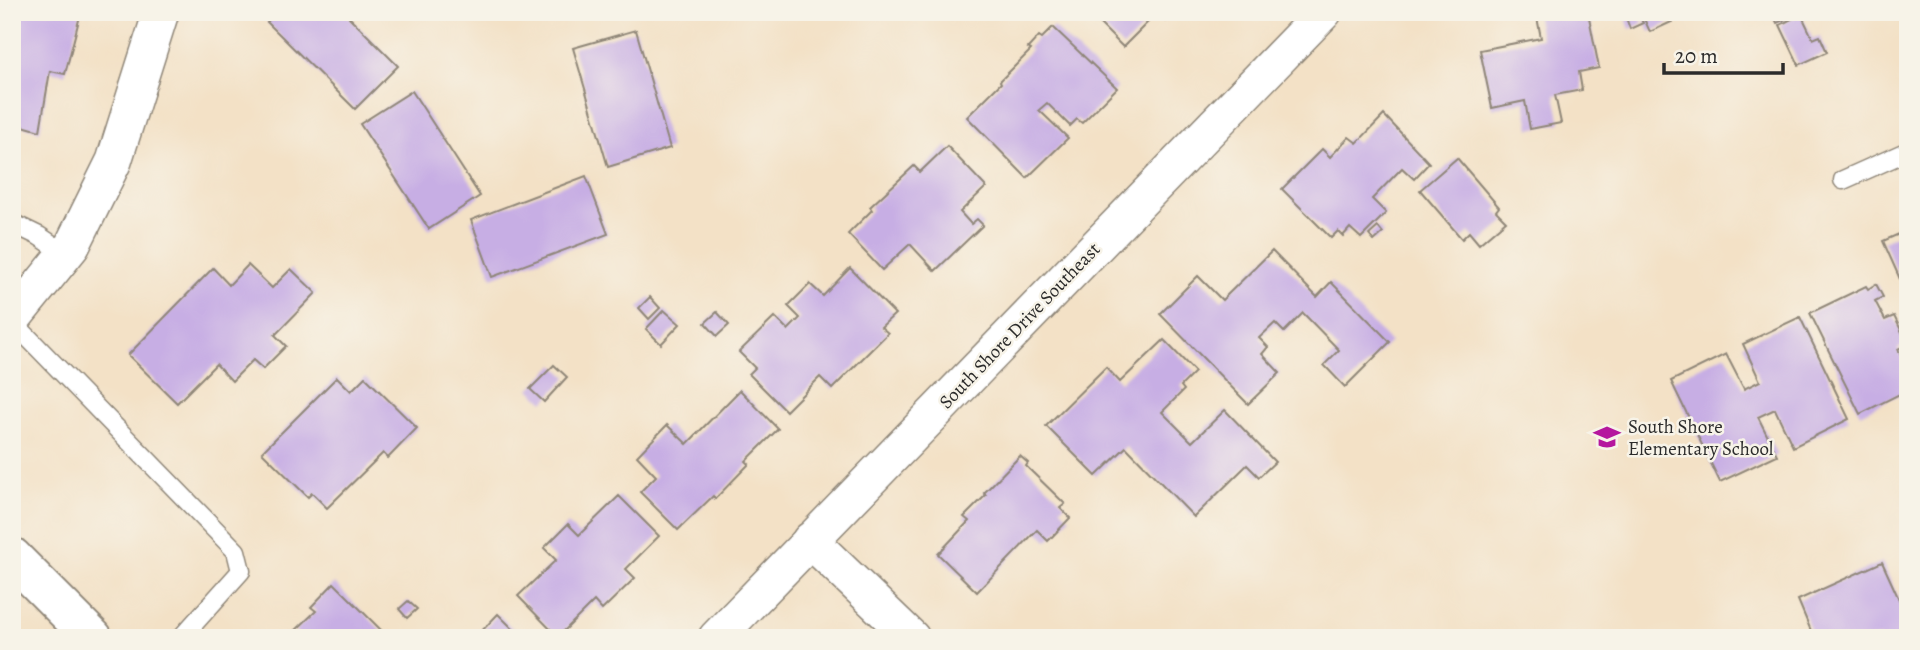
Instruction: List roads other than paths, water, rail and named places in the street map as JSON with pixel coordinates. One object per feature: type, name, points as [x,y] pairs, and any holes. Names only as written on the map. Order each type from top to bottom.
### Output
[{"type":"main road","points":[[12,557],[93,638]]},
{"type":"street","points":[[12,321],[66,254],[114,161],[161,12]]},
{"type":"street","name":"South Shore Drive Southeast","points":[[716,638],[1324,12]]},
{"type":"street","points":[[810,540],[912,638]]},
{"type":"lane","points":[[1843,180],[1908,152]]},
{"type":"lane","points":[[12,223],[39,236],[66,254]]},
{"type":"lane","points":[[12,321],[236,551],[241,571],[181,638]]},
{"type":"place","name":"South Shore Elementary School","points":[[1607,437]]}]
